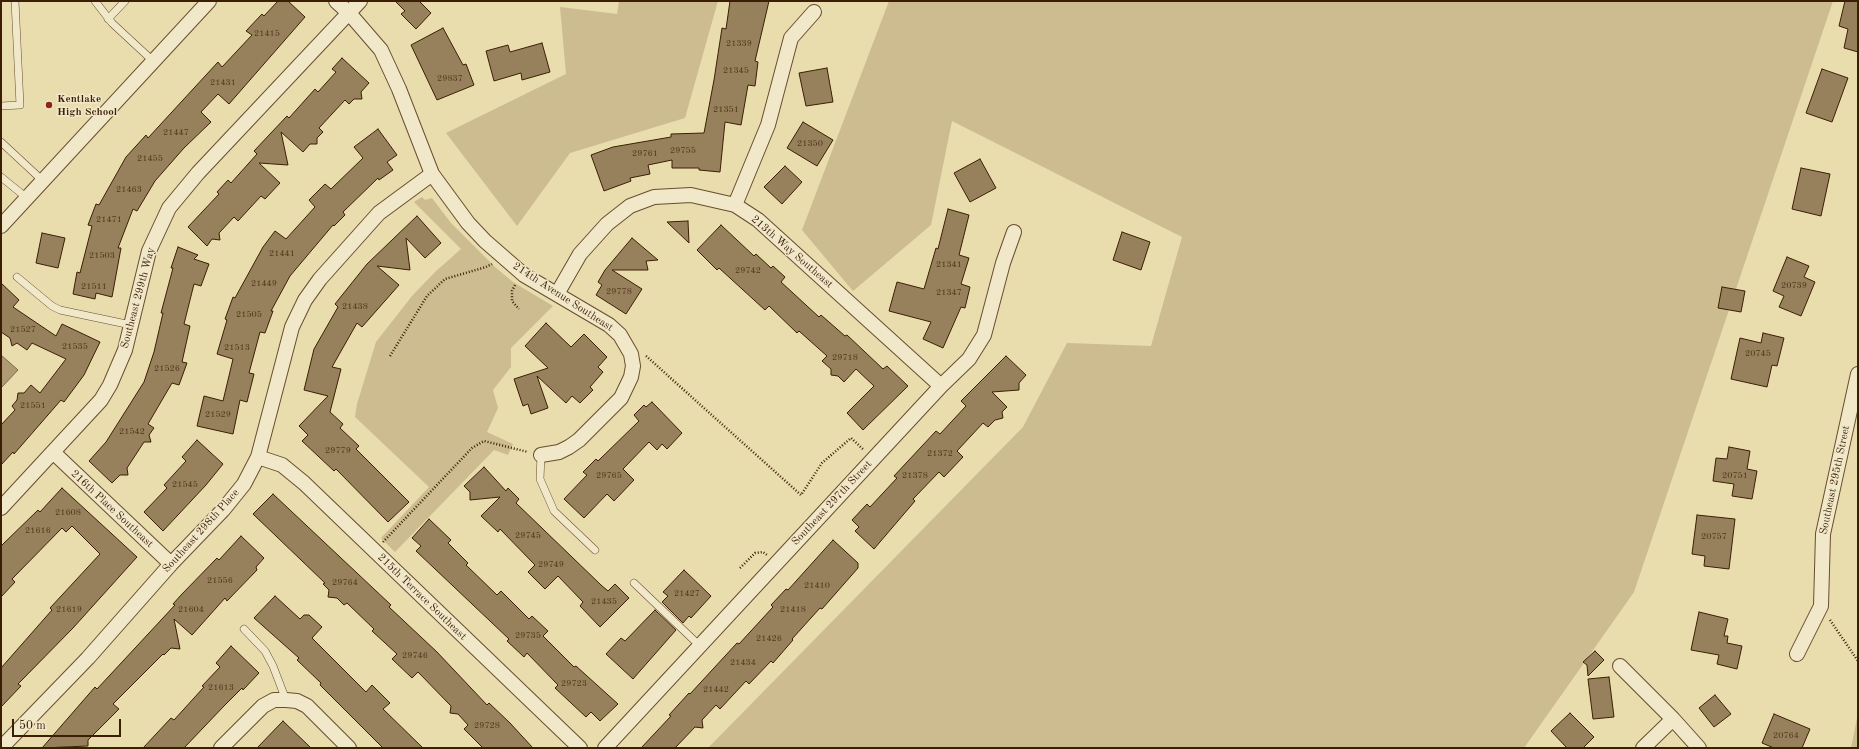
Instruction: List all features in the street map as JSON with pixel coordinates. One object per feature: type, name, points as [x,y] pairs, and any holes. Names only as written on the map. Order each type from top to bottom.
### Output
[{"type":"street","points":[[1,226],[208,1]]},
{"type":"street","name":"214th Avenue Southeast","points":[[336,1],[349,13],[381,50],[399,88],[432,174],[468,223],[520,272],[609,325],[620,335],[631,354],[633,366],[631,377],[622,398],[569,447],[559,452],[541,455]]},
{"type":"street","name":"Southeast 299th Way","points":[[1,508],[54,453],[101,400],[110,385],[125,350],[149,251],[169,208],[198,173],[360,1]]},
{"type":"street","points":[[735,205],[768,125],[792,38],[814,12]]},
{"type":"street","name":"Southeast 298th Place","points":[[1,748],[88,658],[171,564],[227,505],[244,484],[258,457],[292,327],[305,300],[320,279],[379,214],[432,174]]},
{"type":"street","name":"213th Way Southeast","points":[[557,294],[580,254],[607,224],[630,206],[654,197],[691,195],[735,205],[758,220],[941,386]]},
{"type":"street","name":"Southeast 297th Street","points":[[605,748],[941,386],[969,359],[984,335],[1003,263],[1014,232]]},
{"type":"street","name":"Southeast 295th Street","points":[[1797,654],[1821,606],[1823,534],[1858,374]]},
{"type":"street","name":"216th Place Southeast","points":[[54,453],[171,564]]},
{"type":"street","name":"215th Terrace Southeast","points":[[258,457],[282,466],[304,483],[580,748]]},
{"type":"street","points":[[1620,666],[1673,719],[1699,748]]},
{"type":"street","points":[[221,748],[263,706],[274,700],[297,701],[307,706],[350,748]]},
{"type":"street","points":[[1643,748],[1673,719]]},
{"type":"lane","points":[[1,106],[20,105],[14,1]]},
{"type":"lane","points":[[95,1],[108,19],[153,61]]},
{"type":"lane","points":[[108,19],[125,1]]},
{"type":"lane","points":[[1,142],[43,181]]},
{"type":"lane","points":[[1,177],[27,198]]},
{"type":"lane","points":[[17,277],[52,306],[60,310],[131,325]]},
{"type":"lane","points":[[541,455],[540,480],[554,511],[595,550]]},
{"type":"lane","points":[[634,583],[700,646]]},
{"type":"lane","points":[[244,629],[265,651],[273,666],[286,700]]},
{"type":"path","points":[[390,356],[427,296],[445,279],[486,267],[503,257]]},
{"type":"path","points":[[520,272],[512,295],[512,301],[520,309]]},
{"type":"path","points":[[631,354],[643,353],[801,495],[822,463],[851,438],[873,459]]},
{"type":"path","points":[[374,551],[472,448],[484,441],[541,455]]},
{"type":"path","points":[[740,568],[755,553],[763,552],[776,563]]},
{"type":"path","points":[[1821,606],[1858,661]]},
{"type":"shaded area","points":[[619,1],[718,1],[685,118],[570,153],[517,226],[446,133],[566,74],[560,7],[617,14]]},
{"type":"shaded area","points":[[889,1],[1833,1],[1634,592],[1524,748],[708,748],[1023,427],[1067,343],[1151,346],[1182,237],[952,121],[931,225],[853,291],[802,230]]},
{"type":"shaded area","points":[[422,197],[425,200],[432,198],[451,223],[495,267],[513,282],[553,306],[511,348],[511,367],[493,390],[498,408],[487,432],[513,444],[508,455],[494,450],[395,552],[381,538],[429,487],[355,417],[357,404],[376,342],[412,296],[435,272],[461,249],[414,202]]},
{"type":"shaded area","points":[[1,355],[18,370],[1,388]]},
{"type":"shaded area","points":[[1858,713],[1858,748],[1851,748]]},
{"type":"building","points":[[278,1],[288,1],[305,17],[229,104],[218,94],[201,112],[211,122],[184,148],[155,181],[137,211],[133,209],[118,248],[121,248],[112,297],[96,293],[95,299],[73,294],[77,272],[80,273],[92,226],[88,225],[96,204],[99,205],[126,157],[146,135],[148,138],[218,62],[222,67],[252,35],[246,31],[262,14],[264,16]]},
{"type":"building","points":[[395,1],[419,1],[431,13],[416,29],[401,14],[405,11]]},
{"type":"building","points":[[730,1],[769,1],[755,61],[758,62],[755,86],[748,85],[741,125],[725,122],[720,172],[699,170],[699,168],[672,168],[672,160],[648,165],[650,174],[630,178],[631,181],[604,191],[591,155],[613,147],[671,137],[671,134],[704,133],[722,28],[726,29]]},
{"type":"building","points":[[1845,1],[1858,1],[1858,52],[1844,48],[1848,29],[1839,26]]},
{"type":"building","points":[[443,28],[463,65],[466,64],[474,85],[437,100],[411,45]]},
{"type":"building","points":[[542,43],[550,72],[522,80],[521,73],[494,81],[486,51],[508,45],[510,52]]},
{"type":"building","points":[[342,58],[369,83],[361,92],[362,99],[354,99],[349,104],[345,100],[319,128],[323,132],[317,138],[317,144],[310,144],[303,152],[281,132],[288,165],[259,163],[280,183],[265,199],[261,196],[238,221],[234,217],[219,233],[220,240],[212,239],[207,246],[188,227],[219,194],[217,192],[228,180],[231,183],[257,154],[254,151],[287,116],[289,118],[315,89],[318,92],[336,72],[332,69]]},
{"type":"building","points":[[827,68],[833,102],[806,106],[799,73]]},
{"type":"building","points":[[1822,69],[1848,78],[1832,122],[1806,113]]},
{"type":"building","points":[[803,122],[833,140],[817,166],[787,148]]},
{"type":"building","points":[[378,129],[397,155],[387,162],[393,170],[379,180],[378,178],[343,212],[345,215],[334,226],[333,225],[290,276],[271,311],[273,311],[265,333],[260,332],[249,373],[254,374],[247,402],[240,400],[233,434],[197,426],[204,396],[223,401],[233,359],[217,354],[227,320],[225,319],[233,297],[235,298],[263,247],[275,231],[286,239],[315,207],[309,200],[325,184],[331,189],[363,158],[354,147]]},
{"type":"building","points":[[980,159],[996,188],[970,202],[954,173]]},
{"type":"building","points":[[785,166],[802,182],[782,204],[764,187]]},
{"type":"building","points":[[1801,168],[1830,174],[1821,216],[1792,209]]},
{"type":"building","points":[[948,209],[969,215],[959,255],[969,258],[961,284],[970,287],[965,308],[961,307],[943,348],[923,339],[931,322],[889,311],[897,282],[924,289],[936,248],[938,249]]},
{"type":"building","points":[[417,216],[441,243],[425,258],[406,238],[410,270],[377,266],[399,285],[362,327],[357,323],[332,367],[341,369],[330,412],[343,424],[340,428],[359,446],[356,449],[409,502],[388,522],[336,469],[334,471],[302,441],[308,435],[299,426],[328,396],[304,390],[314,349],[338,307],[335,304],[367,264]]},
{"type":"building","points":[[688,221],[689,243],[667,222]]},
{"type":"building","points":[[721,225],[754,256],[756,254],[771,268],[773,266],[785,277],[781,282],[819,317],[821,315],[845,336],[847,335],[883,369],[887,366],[908,386],[863,430],[847,413],[874,386],[856,369],[844,382],[838,376],[831,375],[831,369],[822,361],[827,356],[799,331],[797,333],[769,306],[765,310],[719,268],[717,270],[697,250]]},
{"type":"building","points":[[1122,232],[1150,242],[1141,270],[1113,260]]},
{"type":"building","points":[[42,233],[65,238],[58,268],[36,263]]},
{"type":"building","points":[[632,238],[658,260],[646,261],[648,270],[612,270],[642,289],[626,314],[596,295],[602,285],[598,282],[605,270]]},
{"type":"building","points":[[178,247],[198,255],[194,259],[209,264],[201,286],[194,284],[184,324],[190,326],[182,362],[187,363],[179,385],[172,383],[148,424],[154,428],[149,435],[151,442],[144,442],[127,468],[128,475],[120,475],[112,483],[89,461],[106,442],[144,382],[154,352],[163,313],[161,313],[173,268],[171,268]]},
{"type":"building","points":[[1787,257],[1809,266],[1804,277],[1815,282],[1801,316],[1779,307],[1784,296],[1773,291]]},
{"type":"building","points":[[1,283],[19,300],[13,307],[56,336],[62,324],[100,342],[84,375],[64,402],[61,400],[14,454],[13,452],[1,465],[1,425],[15,410],[12,406],[17,400],[18,393],[24,393],[31,385],[40,393],[66,359],[32,343],[27,350],[17,343],[12,346],[10,338],[1,332]]},
{"type":"building","points":[[1722,287],[1745,291],[1741,312],[1718,308]]},
{"type":"building","points":[[546,323],[571,347],[584,334],[607,357],[598,367],[603,372],[590,387],[593,390],[580,403],[572,396],[566,403],[537,376],[548,408],[531,414],[528,404],[523,406],[514,379],[548,368],[525,346]]},
{"type":"building","points":[[1763,333],[1784,338],[1777,366],[1772,365],[1767,387],[1731,379],[1740,338],[1761,343]]},
{"type":"building","points":[[1006,356],[1026,375],[1019,383],[1019,390],[992,392],[1007,407],[1002,412],[1003,418],[995,420],[988,427],[983,423],[957,451],[963,457],[944,477],[939,472],[913,499],[915,501],[874,549],[855,531],[859,527],[852,520],[867,504],[870,507],[897,478],[894,476],[936,431],[940,434],[966,406],[961,401]]},
{"type":"building","points":[[652,402],[682,433],[667,449],[662,444],[657,450],[649,442],[623,469],[634,480],[614,501],[607,494],[584,518],[564,499],[587,475],[583,472],[596,459],[598,461],[639,421],[634,415],[644,405],[646,407]]},
{"type":"building","points":[[197,440],[223,464],[206,485],[163,531],[144,512],[167,488],[164,485],[186,461],[182,457]]},
{"type":"building","points":[[1729,447],[1750,451],[1747,469],[1757,471],[1752,499],[1732,496],[1734,484],[1713,481],[1716,458],[1727,459]]},
{"type":"building","points":[[484,467],[506,491],[508,488],[519,499],[516,503],[601,585],[608,591],[615,584],[629,598],[600,627],[580,606],[583,602],[558,576],[545,589],[528,572],[535,565],[500,529],[498,532],[481,516],[500,497],[470,500],[470,492],[464,486]]},
{"type":"building","points":[[62,488],[137,557],[73,628],[18,684],[21,686],[1,707],[1,668],[52,610],[50,608],[100,554],[72,526],[66,532],[62,528],[12,579],[15,582],[1,597],[1,546],[38,510],[40,512]]},
{"type":"building","points":[[273,494],[391,605],[389,607],[437,652],[487,705],[489,703],[510,723],[533,748],[483,748],[464,729],[468,725],[458,714],[450,713],[451,706],[418,672],[412,678],[392,659],[397,654],[372,631],[374,629],[347,603],[344,605],[337,598],[328,597],[329,590],[323,584],[325,583],[253,514]]},
{"type":"building","points":[[1697,515],[1735,519],[1729,569],[1704,566],[1705,556],[1692,554]]},
{"type":"building","points":[[429,519],[451,540],[448,543],[468,563],[466,565],[497,595],[501,591],[529,619],[532,616],[548,631],[543,636],[574,667],[576,666],[618,704],[600,721],[591,712],[586,717],[555,688],[558,685],[527,653],[524,657],[507,641],[509,639],[416,551],[421,546],[412,538]]},
{"type":"building","points":[[241,536],[264,558],[256,567],[257,570],[227,601],[225,598],[192,635],[174,619],[180,649],[171,648],[164,655],[163,654],[113,704],[119,709],[88,740],[88,746],[42,748],[95,687],[97,689],[175,605],[173,604],[182,594],[217,558],[219,560]]},
{"type":"building","points":[[833,540],[858,563],[858,568],[822,609],[820,608],[792,639],[793,640],[773,663],[771,661],[749,684],[746,681],[720,709],[716,705],[702,720],[703,728],[695,727],[675,748],[641,748],[671,716],[669,715],[689,693],[690,694],[737,643],[739,644],[773,607],[771,605],[786,589],[788,590]]},
{"type":"building","points":[[684,570],[711,596],[691,618],[689,616],[683,623],[662,602],[668,596],[663,592]]},
{"type":"building","points":[[275,596],[300,619],[304,615],[309,615],[322,627],[312,638],[366,692],[372,685],[390,703],[383,709],[423,748],[383,748],[320,685],[321,683],[297,660],[299,658],[254,618]]},
{"type":"building","points":[[655,610],[676,630],[633,679],[606,654],[621,638],[625,641]]},
{"type":"building","points":[[1699,612],[1728,619],[1724,636],[1728,636],[1727,643],[1742,646],[1737,669],[1717,664],[1719,655],[1691,650]]},
{"type":"building","points":[[231,646],[259,673],[243,690],[242,688],[224,706],[184,748],[143,748],[171,718],[174,720],[204,687],[202,686],[220,667],[216,663]]},
{"type":"building","points":[[1595,651],[1604,660],[1588,676],[1587,665],[1583,662]]},
{"type":"building","points":[[1609,677],[1614,717],[1593,719],[1588,679]]},
{"type":"building","points":[[1715,695],[1731,714],[1714,727],[1699,708]]},
{"type":"building","points":[[1570,713],[1594,737],[1583,748],[1567,748],[1551,731]]},
{"type":"building","points":[[1774,714],[1810,729],[1802,748],[1774,748],[1762,743]]},
{"type":"building","points":[[283,721],[311,748],[257,748]]},
{"type":"place","name":"Kentlake High School","points":[[49,105]]}]
